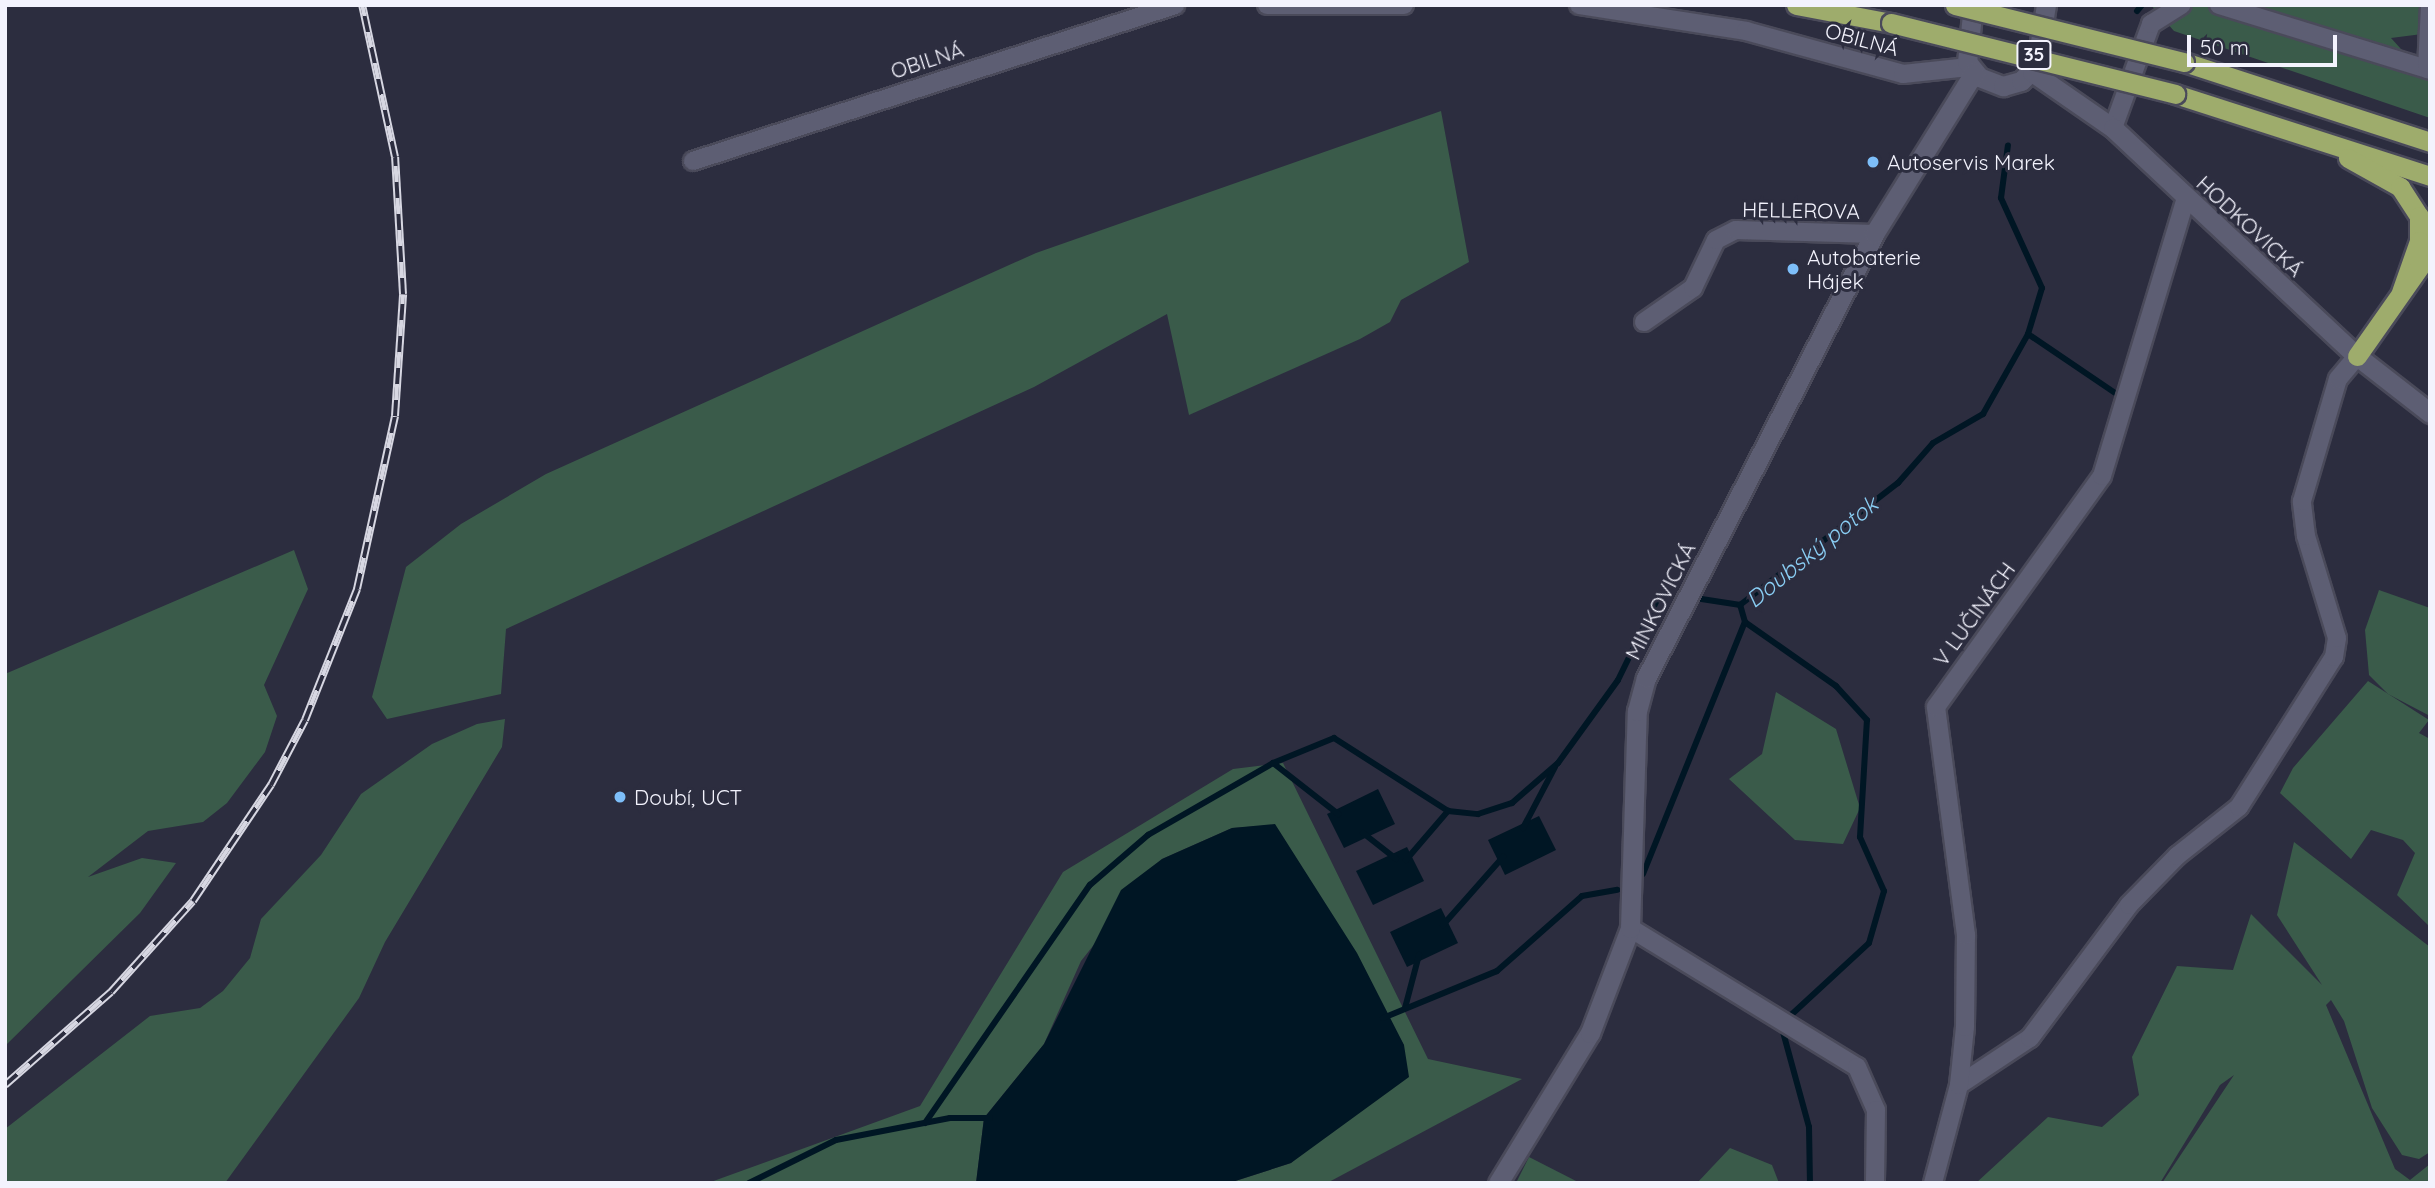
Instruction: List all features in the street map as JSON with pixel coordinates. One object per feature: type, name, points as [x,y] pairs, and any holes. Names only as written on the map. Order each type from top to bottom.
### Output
[{"type":"highway","name":"35","points":[[1796,5],[1891,23],[2175,94],[2274,122],[2430,176]]},
{"type":"highway","name":"35","points":[[1955,5],[2184,62],[2430,142]]},
{"type":"highway","points":[[2274,122],[2390,180],[2408,195],[2421,227],[2401,292]]},
{"type":"highway","points":[[2357,356],[2430,252]]},
{"type":"street","name":"OBILNÁ","points":[[693,161],[1175,5]]},
{"type":"street","points":[[1267,5],[1404,5]]},
{"type":"street","name":"OBILNÁ","points":[[1579,5],[1746,31],[1903,74],[1972,70]]},
{"type":"street","points":[[1973,5],[1964,41],[1972,70],[2003,86],[2032,72],[2048,25],[2046,5]]},
{"type":"street","points":[[2113,128],[2151,24],[2182,5]]},
{"type":"street","points":[[2219,5],[2428,69],[2430,5]]},
{"type":"street","name":"MINKOVICKÁ","points":[[1498,1183],[1590,1034],[1630,928],[1640,695],[1874,234],[1972,70]]},
{"type":"street","name":"HODKOVICKÁ","points":[[2032,72],[2113,128],[2357,356],[2430,413]]},
{"type":"street","name":"V LUČINÁCH","points":[[1933,1183],[1959,1085],[1966,936],[1936,707],[2102,476],[2186,198]]},
{"type":"street","name":"HELLEROVA","points":[[1644,322],[1693,288],[1716,240],[1736,230],[1874,234]]},
{"type":"street","points":[[1959,1085],[2030,1038],[2129,905],[2177,856],[2239,807],[2334,657],[2337,638],[2306,536],[2302,501],[2338,379],[2357,356]]},
{"type":"street","points":[[1630,928],[1857,1066],[1876,1110],[1875,1183]]},
{"type":"green space","points":[[2151,5],[2430,5],[2430,33],[2391,38],[2430,81],[2430,118],[2174,31]]},
{"type":"green space","points":[[1441,111],[1469,262],[1401,300],[1390,322],[1360,339],[1189,415],[1167,314],[1034,387],[506,629],[501,694],[387,719],[372,697],[406,567],[461,524],[546,474],[1036,253]]},
{"type":"green space","points":[[294,550],[308,589],[264,685],[277,716],[265,752],[227,803],[203,822],[148,831],[88,877],[142,858],[176,863],[140,913],[5,1046],[5,674]]},
{"type":"green space","points":[[2379,590],[2430,608],[2430,716],[2388,694],[2369,675],[2365,630]]},
{"type":"green space","points":[[2368,681],[2429,720],[2419,733],[2430,739],[2430,927],[2397,895],[2415,853],[2403,840],[2371,830],[2351,859],[2280,793],[2293,768]]},
{"type":"green space","points":[[1776,692],[1836,729],[1860,808],[1843,844],[1795,840],[1729,779],[1762,754]]},
{"type":"green space","points":[[505,719],[502,747],[385,942],[359,998],[225,1183],[5,1183],[5,1129],[150,1016],[200,1008],[223,991],[250,958],[261,919],[321,855],[361,794],[432,744],[477,724]]},
{"type":"green space","points":[[1283,763],[1428,1059],[1522,1079],[1327,1183],[1229,1183],[1291,1163],[1404,1045],[1275,825],[1232,828],[1162,859],[1081,961],[1044,1044],[984,1118],[976,1183],[708,1183],[920,1106],[1063,872],[1233,769]]},
{"type":"green space","points":[[2294,842],[2430,947],[2430,1152],[2419,1159],[2402,1155],[2372,1108],[2344,1021],[2331,1000],[2326,1005],[2395,1169],[2410,1180],[2430,1164],[2430,1183],[2162,1183],[2234,1075],[2220,1085],[2160,1183],[1976,1183],[2048,1117],[2102,1127],[2139,1095],[2132,1057],[2177,966],[2233,970],[2251,914],[2322,985],[2277,915]]},
{"type":"green space","points":[[1730,1148],[1772,1165],[1779,1183],[1697,1183]]},
{"type":"green space","points":[[1529,1157],[1580,1183],[1516,1183]]},
{"type":"water","points":[[1378,789],[1395,824],[1344,848],[1327,814]]},
{"type":"water","points":[[1539,816],[1556,850],[1505,875],[1488,840]]},
{"type":"water","points":[[1275,824],[1357,953],[1404,1045],[1409,1077],[1291,1163],[1229,1183],[976,1183],[984,1118],[1044,1044],[1121,890],[1162,859],[1232,828]]},
{"type":"water","points":[[1407,847],[1424,881],[1373,905],[1356,871]]},
{"type":"water","points":[[1441,908],[1458,943],[1407,967],[1390,932]]},
{"type":"waterway","name":"Doubský potok","points":[[2137,11],[2142,5]]},
{"type":"waterway","name":"Doubský potok","points":[[1791,1015],[1869,943],[1884,891],[1860,837],[1867,720],[1836,686],[1745,622],[1740,605],[1898,483],[1933,443],[1983,414],[2028,334],[2042,288],[2001,198],[2008,145]]},
{"type":"waterway","points":[[2028,334],[2115,393]]},
{"type":"waterway","points":[[925,1123],[1090,885],[1148,835],[1273,763],[1334,738],[1448,811],[1478,814],[1512,803],[1558,763],[1618,680],[1657,600],[1668,594]]},
{"type":"waterway","points":[[1695,598],[1740,605]]},
{"type":"waterway","points":[[1643,874],[1745,622]]},
{"type":"waterway","points":[[1273,763],[1338,814]]},
{"type":"waterway","points":[[1523,828],[1555,767]]},
{"type":"waterway","points":[[1406,860],[1448,811]]},
{"type":"waterway","points":[[1363,833],[1396,859]]},
{"type":"waterway","points":[[1443,925],[1503,857]]},
{"type":"waterway","points":[[1383,1018],[1497,971],[1582,896],[1617,890]]},
{"type":"waterway","points":[[1405,1008],[1419,955]]},
{"type":"waterway","name":"Doubský potok","points":[[1783,1032],[1809,1127],[1810,1183]]},
{"type":"waterway","points":[[749,1183],[836,1140],[950,1118],[990,1118]]},
{"type":"railway","points":[[5,1085],[111,992],[193,901],[271,785],[305,720],[357,589],[395,416],[403,294],[395,157],[362,5]]},
{"type":"place","name":"Autoservis Marek","points":[[1873,162]]},
{"type":"place","name":"Autobaterie Hájek","points":[[1793,269]]},
{"type":"place","name":"Doubí, UCT","points":[[620,797]]}]
